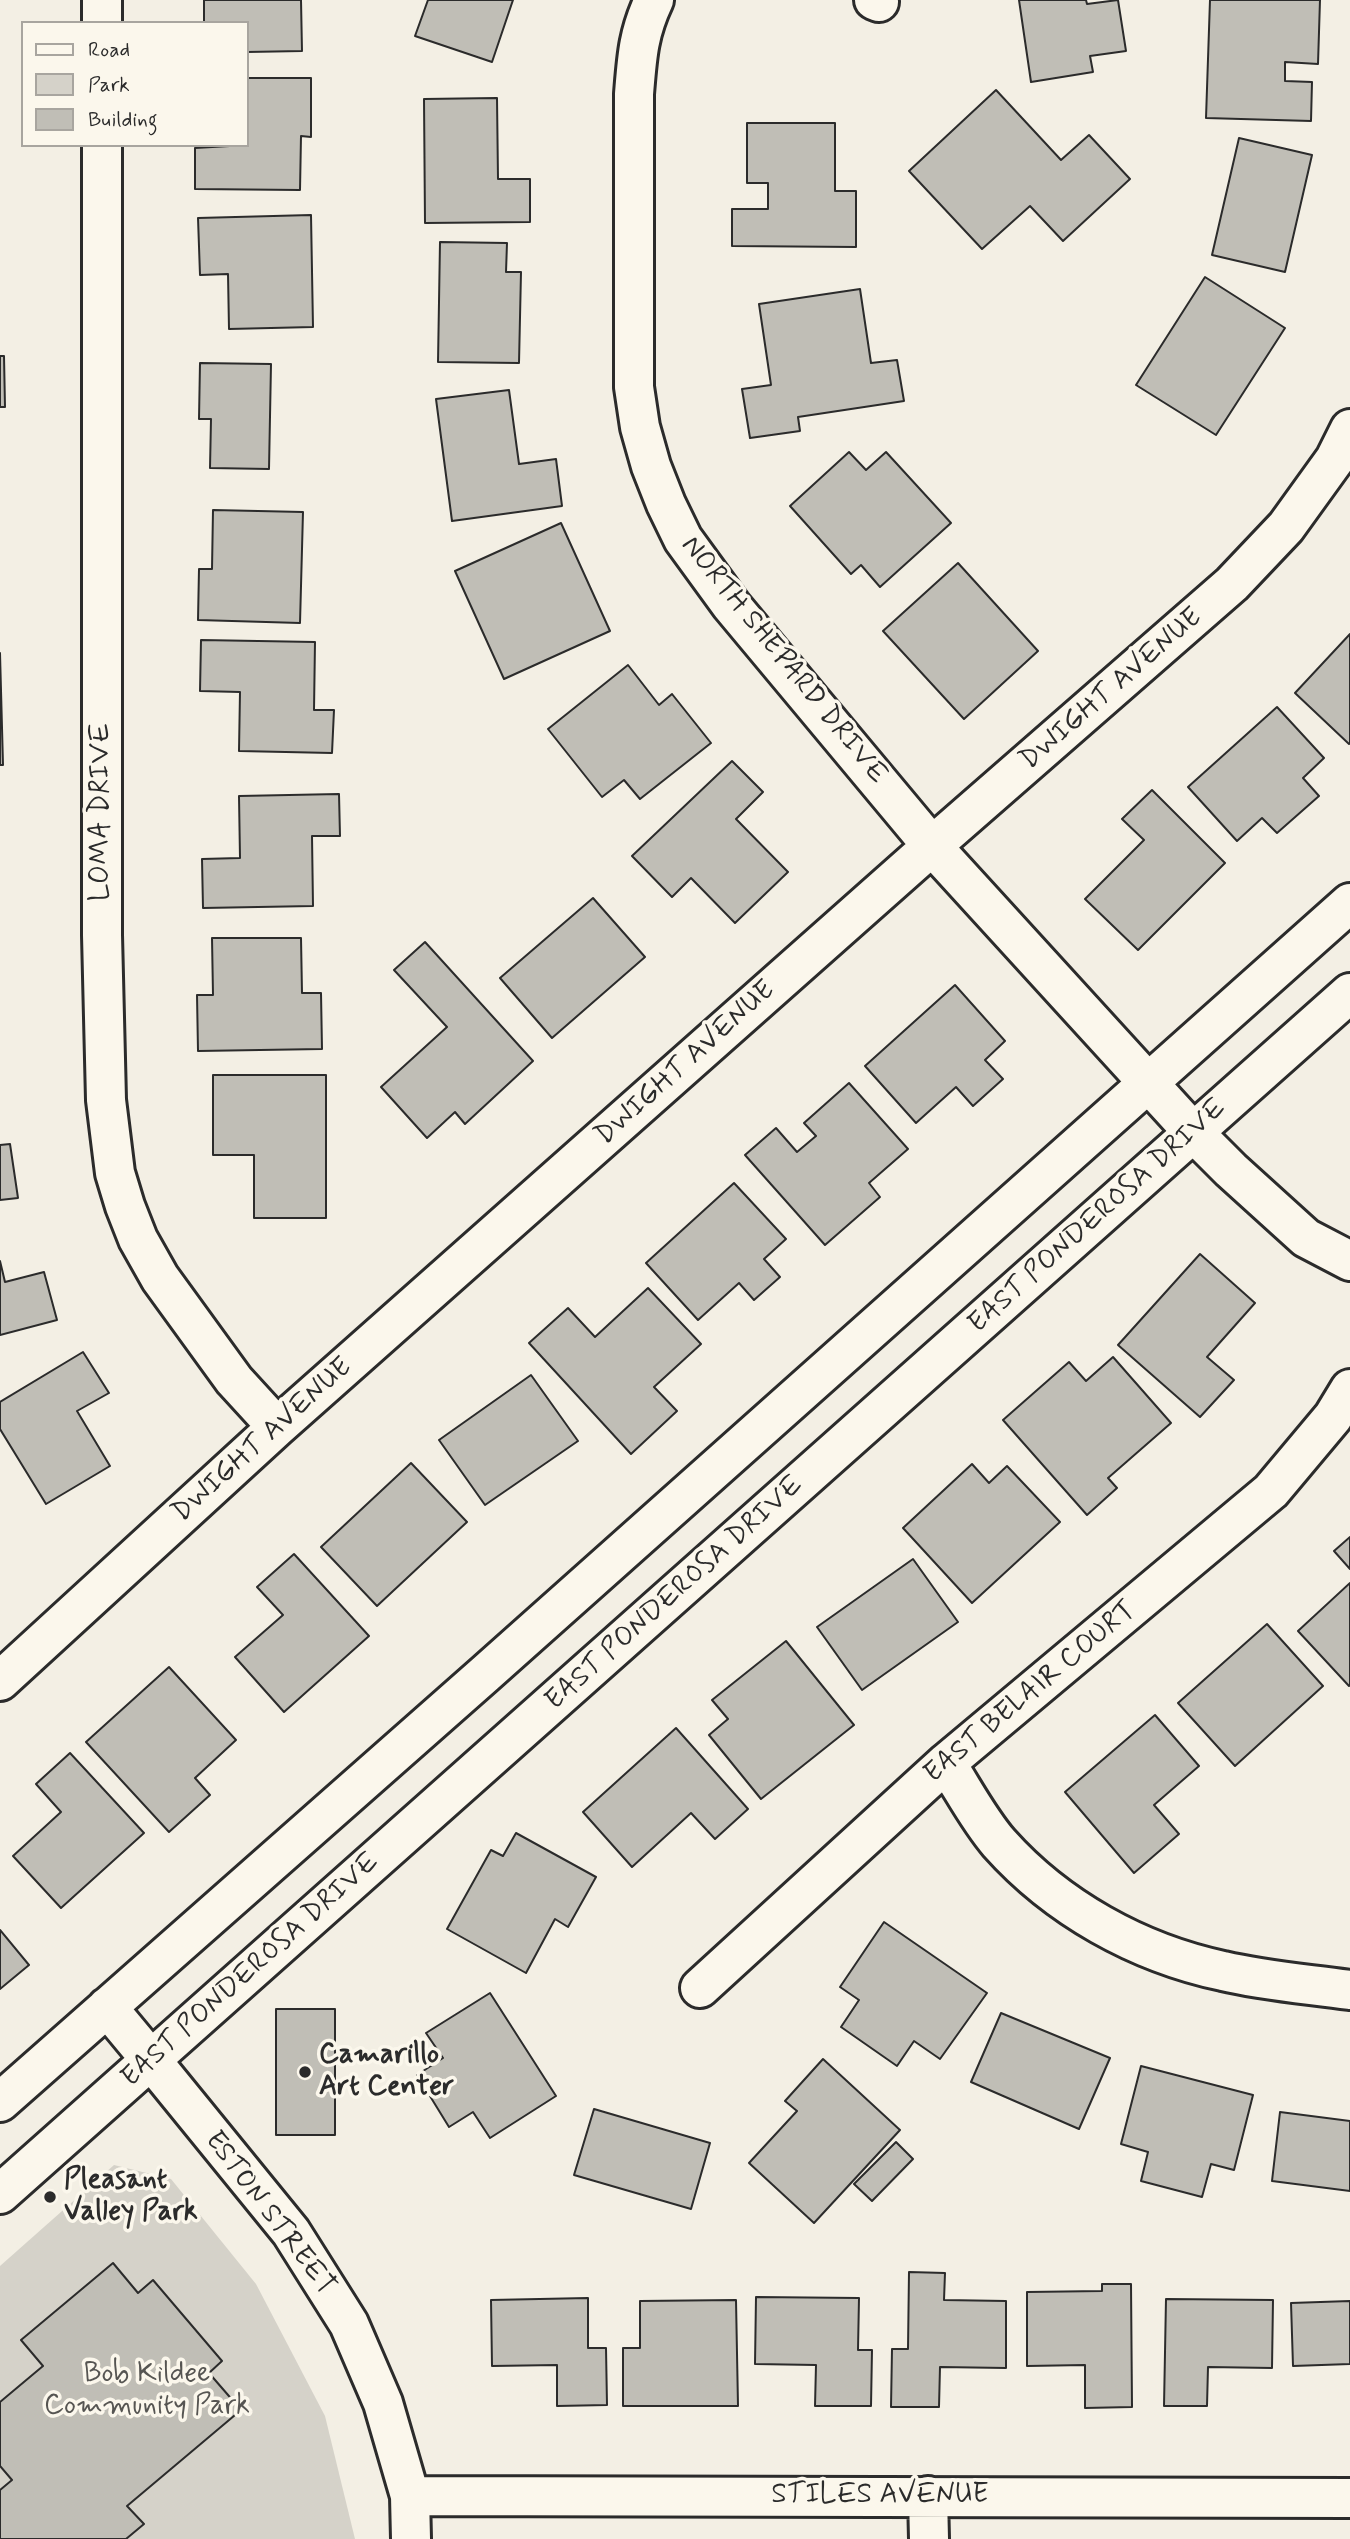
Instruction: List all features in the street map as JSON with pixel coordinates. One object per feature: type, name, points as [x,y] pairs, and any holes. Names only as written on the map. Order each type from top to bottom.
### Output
[{"type":"street","points":[[102,0],[102,21]]},
{"type":"street","name":"NORTH SHEPARD DRIVE","points":[[654,0],[642,24],[637,47],[634,94],[634,387],[640,427],[651,466],[683,540],[731,605],[932,846],[1193,1132],[1306,1238],[1350,1261]]},
{"type":"street","name":"LOMA DRIVE","points":[[102,147],[102,935],[106,1100],[115,1173],[138,1239],[160,1278],[234,1380],[277,1427]]},
{"type":"street","name":"DWIGHT AVENUE","points":[[0,1681],[277,1427],[932,846],[1233,584],[1286,527],[1335,459],[1350,429]]},
{"type":"street","points":[[0,2102],[1350,903]]},
{"type":"street","name":"EAST PONDEROSA DRIVE","points":[[0,2194],[1350,993]]},
{"type":"street","name":"EAST BELAIR COURT","points":[[700,1988],[946,1763],[1270,1491],[1333,1417],[1350,1389]]},
{"type":"street","points":[[946,1763],[998,1842],[1055,1894],[1101,1924],[1181,1961],[1224,1972],[1350,1990]]},
{"type":"street","name":"ESTON STREET","points":[[107,2007],[291,2232],[349,2324],[383,2403],[411,2496],[411,2539]]},
{"type":"street","name":"STILES AVENUE","points":[[411,2496],[1350,2498]]},
{"type":"street","points":[[928,2496],[929,2539]]},
{"type":"green space","name":"Bob Kildee Community Park","points":[[114,2165],[171,2179],[256,2284],[325,2416],[355,2539],[0,2539],[0,2266]]},
{"type":"building","points":[[204,0],[301,0],[302,51],[248,52],[248,21],[204,21]]},
{"type":"building","points":[[428,0],[513,0],[492,62],[415,36]]},
{"type":"building","points":[[1019,0],[1086,0],[1087,4],[1118,0],[1126,51],[1090,56],[1093,72],[1031,82]]},
{"type":"building","points":[[1210,0],[1320,0],[1318,64],[1285,62],[1285,81],[1312,82],[1311,121],[1206,118]]},
{"type":"building","points":[[248,78],[311,78],[311,137],[301,136],[300,190],[195,189],[195,148],[248,147]]},
{"type":"building","points":[[996,90],[1061,160],[1089,135],[1130,179],[1063,241],[1030,206],[982,249],[909,171]]},
{"type":"building","points":[[497,98],[498,179],[530,179],[530,222],[425,223],[424,99]]},
{"type":"building","points":[[747,123],[835,123],[835,191],[856,191],[856,247],[732,246],[732,209],[768,209],[768,183],[747,183]]},
{"type":"building","points":[[1239,138],[1312,155],[1285,272],[1212,255]]},
{"type":"building","points":[[311,215],[313,327],[229,329],[228,274],[200,275],[198,218]]},
{"type":"building","points":[[440,242],[507,243],[506,272],[521,272],[519,363],[438,362]]},
{"type":"building","points":[[1205,277],[1285,328],[1216,435],[1136,385]]},
{"type":"building","points":[[860,289],[871,363],[897,360],[904,401],[798,417],[800,431],[750,438],[742,389],[771,385],[759,304]]},
{"type":"building","points":[[0,356],[4,356],[5,407],[0,407]]},
{"type":"building","points":[[200,363],[271,364],[269,469],[210,468],[211,419],[199,419]]},
{"type":"building","points":[[509,390],[519,464],[556,459],[562,506],[452,521],[436,399]]},
{"type":"building","points":[[849,452],[866,470],[886,452],[951,523],[880,587],[861,565],[851,574],[790,506]]},
{"type":"building","points":[[213,510],[303,512],[300,623],[198,620],[199,569],[212,569]]},
{"type":"building","points":[[561,523],[610,631],[504,679],[455,571]]},
{"type":"building","points":[[958,563],[1038,651],[964,719],[883,631]]},
{"type":"building","points":[[1350,634],[1350,743],[1349,744],[1295,693]]},
{"type":"building","points":[[201,640],[315,642],[314,710],[334,710],[332,753],[239,751],[240,692],[200,691]]},
{"type":"building","points":[[0,653],[3,765],[0,765]]},
{"type":"building","points":[[628,665],[659,705],[672,694],[711,743],[640,799],[624,780],[602,797],[548,729]]},
{"type":"building","points":[[1277,707],[1324,758],[1303,778],[1319,796],[1277,833],[1262,818],[1237,841],[1188,787]]},
{"type":"building","points":[[732,761],[763,792],[736,819],[788,872],[735,923],[691,878],[672,897],[632,856]]},
{"type":"building","points":[[1152,790],[1225,863],[1138,950],[1085,899],[1144,840],[1122,819]]},
{"type":"building","points":[[339,794],[340,836],[312,836],[313,906],[203,908],[202,859],[240,858],[239,796]]},
{"type":"building","points":[[593,898],[645,957],[552,1038],[500,978]]},
{"type":"building","points":[[212,938],[301,938],[302,993],[321,993],[322,1049],[198,1051],[197,995],[213,995]]},
{"type":"building","points":[[425,942],[533,1061],[465,1124],[455,1112],[427,1138],[381,1087],[447,1027],[394,970]]},
{"type":"building","points":[[955,985],[1005,1041],[985,1060],[1003,1079],[973,1106],[956,1087],[916,1123],[865,1066]]},
{"type":"building","points":[[213,1075],[326,1075],[326,1218],[254,1218],[254,1155],[213,1155]]},
{"type":"building","points":[[849,1083],[908,1149],[869,1183],[880,1197],[825,1245],[745,1155],[776,1128],[797,1152],[816,1136],[804,1123]]},
{"type":"building","points":[[10,1144],[18,1198],[0,1200],[0,1145]]},
{"type":"building","points":[[734,1183],[786,1239],[764,1259],[780,1277],[754,1300],[739,1283],[698,1320],[646,1263]]},
{"type":"building","points":[[1200,1254],[1255,1303],[1207,1357],[1234,1380],[1200,1417],[1118,1345]]},
{"type":"building","points":[[0,1261],[5,1282],[44,1272],[57,1320],[0,1335]]},
{"type":"building","points":[[648,1288],[701,1344],[654,1387],[677,1411],[631,1454],[529,1343],[568,1308],[595,1337]]},
{"type":"building","points":[[83,1352],[109,1393],[77,1411],[110,1466],[46,1504],[0,1429],[0,1402]]},
{"type":"building","points":[[1113,1357],[1171,1423],[1108,1478],[1117,1488],[1087,1515],[1003,1420],[1069,1362],[1086,1381]]},
{"type":"building","points":[[531,1375],[578,1441],[485,1505],[439,1440]]},
{"type":"building","points":[[411,1463],[467,1522],[377,1606],[321,1547]]},
{"type":"building","points":[[972,1464],[989,1483],[1007,1466],[1060,1522],[972,1603],[903,1528]]},
{"type":"building","points":[[1350,1537],[1350,1569],[1334,1551]]},
{"type":"building","points":[[294,1554],[369,1636],[284,1712],[235,1657],[283,1615],[257,1587]]},
{"type":"building","points":[[913,1559],[958,1622],[862,1690],[817,1627]]},
{"type":"building","points":[[1350,1583],[1350,1685],[1349,1686],[1298,1631]]},
{"type":"building","points":[[1267,1624],[1323,1686],[1235,1766],[1178,1703]]},
{"type":"building","points":[[786,1641],[854,1725],[761,1799],[709,1735],[728,1719],[712,1700]]},
{"type":"building","points":[[169,1667],[236,1740],[195,1778],[210,1795],[169,1832],[86,1742]]},
{"type":"building","points":[[1155,1715],[1199,1766],[1154,1805],[1179,1834],[1134,1873],[1065,1792]]},
{"type":"building","points":[[676,1728],[748,1809],[715,1839],[691,1813],[632,1867],[583,1812]]},
{"type":"building","points":[[70,1753],[144,1833],[61,1908],[13,1856],[61,1812],[36,1784]]},
{"type":"building","points":[[516,1833],[596,1877],[568,1927],[555,1919],[526,1973],[447,1929],[491,1850],[503,1856]]},
{"type":"building","points":[[884,1922],[987,1993],[940,2059],[914,2041],[897,2066],[841,2027],[859,2000],[840,1987]]},
{"type":"building","points":[[0,1930],[29,1965],[0,1989]]},
{"type":"building","points":[[490,1993],[556,2096],[490,2138],[473,2112],[449,2127],[417,2075],[443,2058],[426,2033]]},
{"type":"building","name":"Camarillo Art Center","points":[[276,2009],[335,2009],[335,2135],[276,2135]]},
{"type":"building","points":[[1001,2013],[1110,2058],[1079,2129],[971,2082]]},
{"type":"building","points":[[823,2059],[900,2130],[814,2223],[749,2163],[797,2111],[785,2101]]},
{"type":"building","points":[[1141,2066],[1253,2095],[1234,2170],[1211,2164],[1202,2197],[1141,2181],[1148,2152],[1121,2144]]},
{"type":"building","points":[[594,2109],[710,2143],[691,2209],[574,2175]]},
{"type":"building","points":[[1280,2112],[1350,2121],[1350,2191],[1272,2181]]},
{"type":"building","points":[[896,2142],[913,2159],[872,2201],[854,2184]]},
{"type":"building","points":[[113,2263],[138,2293],[153,2280],[222,2361],[209,2373],[241,2410],[127,2506],[144,2524],[126,2539],[0,2539],[0,2490],[12,2480],[0,2466],[0,2402],[43,2366],[21,2340]]},
{"type":"building","points":[[909,2272],[945,2273],[944,2300],[1006,2301],[1006,2368],[940,2367],[939,2407],[891,2407],[892,2349],[908,2349]]},
{"type":"building","points":[[1102,2284],[1131,2284],[1132,2407],[1085,2408],[1085,2365],[1027,2366],[1027,2292],[1102,2291]]},
{"type":"building","points":[[756,2297],[859,2298],[858,2350],[872,2350],[871,2406],[815,2406],[816,2365],[755,2364]]},
{"type":"building","points":[[588,2298],[588,2348],[606,2348],[607,2405],[557,2406],[557,2365],[492,2366],[491,2300]]},
{"type":"building","points":[[1166,2299],[1273,2300],[1272,2368],[1208,2367],[1207,2406],[1164,2406]]},
{"type":"building","points":[[736,2300],[738,2406],[623,2406],[623,2348],[640,2348],[640,2301]]},
{"type":"building","points":[[1350,2301],[1350,2364],[1293,2366],[1291,2303]]},
{"type":"place","name":"Camarillo Art Center","points":[[305,2072]]},
{"type":"place","name":"Pleasant Valley Park","points":[[50,2197]]}]
